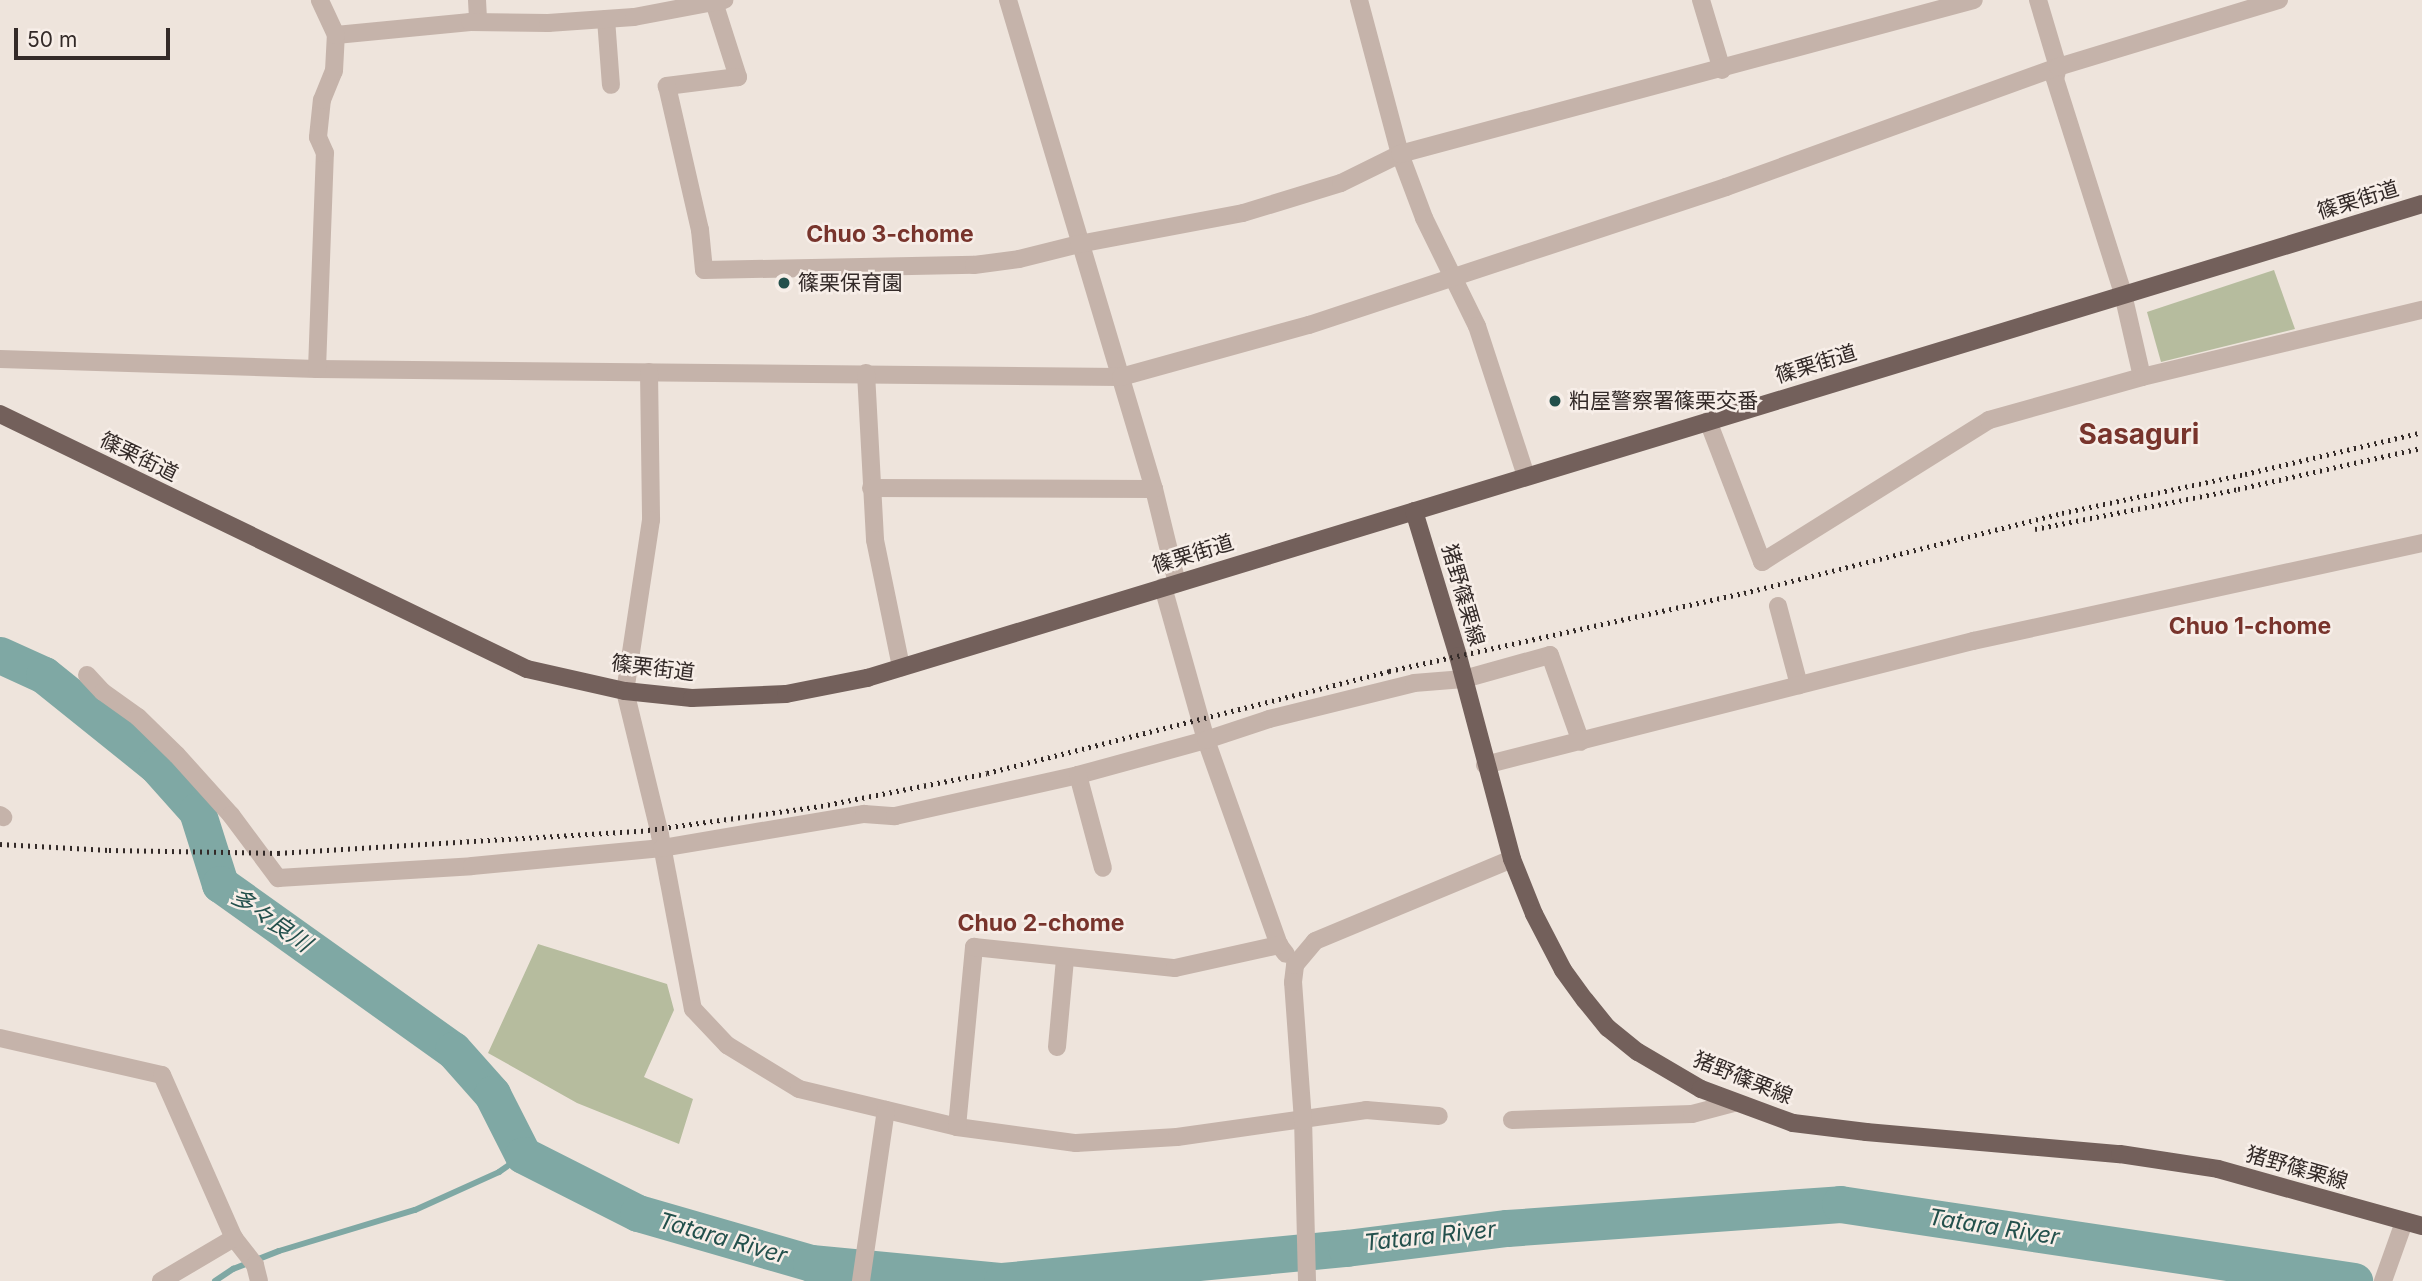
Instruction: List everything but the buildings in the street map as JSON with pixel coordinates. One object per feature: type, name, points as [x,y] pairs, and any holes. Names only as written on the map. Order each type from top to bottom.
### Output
[{"type":"main road","name":"篠栗街道","points":[[0,414],[527,669],[625,691],[692,698],[786,694],[867,678],[2422,204]]},
{"type":"main road","name":"猪野篠栗線","points":[[1414,511],[1464,680],[1512,859],[1534,914],[1563,970],[1608,1028],[1669,1072],[1734,1103],[1793,1123],[2120,1154],[2218,1170],[2401,1229],[2422,1226]]},
{"type":"street","points":[[317,369],[325,153],[317,137],[322,100],[334,71],[336,35],[320,0]]},
{"type":"street","points":[[477,0],[478,22]]},
{"type":"street","points":[[1008,0],[1154,489],[1170,585],[1206,740],[1279,945],[1295,965]]},
{"type":"street","points":[[1359,0],[1400,154],[1424,218],[1477,326],[1525,476]]},
{"type":"street","points":[[1701,0],[1722,70]]},
{"type":"street","points":[[336,35],[478,22],[548,23],[607,19],[659,6],[719,1],[738,77],[667,86],[700,230],[704,270],[846,270],[974,265],[1019,259],[1079,244],[1243,213],[1341,183],[1400,154],[1722,70],[1974,0]]},
{"type":"street","points":[[2038,0],[2058,67],[2055,79],[2123,294],[2142,377]]},
{"type":"street","points":[[0,359],[317,369],[1121,377],[1308,325],[1726,187],[2058,67],[2279,0]]},
{"type":"street","points":[[607,19],[611,85]]},
{"type":"street","points":[[1708,421],[1762,562],[1989,420],[2142,377],[2422,310]]},
{"type":"street","points":[[649,372],[651,520],[625,691],[662,848],[693,1009],[727,1045],[799,1089],[957,1127],[1076,1143],[1177,1137],[1367,1110],[1439,1116]]},
{"type":"street","points":[[866,373],[875,540],[901,667]]},
{"type":"street","points":[[871,488],[1154,489]]},
{"type":"street","points":[[1485,765],[1973,641],[2422,543]]},
{"type":"street","points":[[1778,606],[1799,685]]},
{"type":"street","points":[[87,675],[103,692],[138,717],[177,755],[231,816],[278,878],[472,866],[662,848],[863,814],[895,816],[1078,775],[1206,740],[1269,719],[1414,683],[1464,680],[1549,655],[1581,742]]},
{"type":"street","points":[[1078,775],[1103,868]]},
{"type":"street","points":[[1307,1281],[1303,1121],[1293,982],[1295,965],[1315,941],[1512,859]]},
{"type":"street","points":[[957,1127],[974,947],[1065,959],[1175,968],[1279,945]]},
{"type":"street","points":[[1058,1047],[1065,959]]},
{"type":"street","points":[[0,1038],[162,1075],[236,1241],[257,1273]]},
{"type":"street","points":[[1512,1120],[1692,1114],[1734,1103]]},
{"type":"street","points":[[861,1281],[886,1110]]},
{"type":"street","points":[[2383,1281],[2401,1229]]},
{"type":"street","points":[[161,1281],[236,1241]]},
{"type":"green space","points":[[2274,270],[2295,329],[2161,362],[2147,312]]},
{"type":"green space","points":[[538,944],[667,984],[674,1010],[644,1077],[693,1099],[679,1144],[577,1103],[488,1053]]},
{"type":"waterway","name":"Tatara River","points":[[0,655],[44,675],[156,765],[197,811],[220,884],[453,1050],[492,1094],[523,1155],[638,1213],[811,1263],[1002,1281],[1346,1248],[1507,1228],[1840,1204],[2354,1281]]},
{"type":"waterway","points":[[215,1281],[233,1269],[279,1251],[415,1210],[499,1172],[523,1155]]},
{"type":"railway","points":[[0,844],[109,850],[278,853],[641,831],[821,806],[987,773],[1389,671],[1744,593],[2062,513],[2245,474],[2422,432]]},
{"type":"railway","points":[[2035,529],[2238,489],[2422,448]]},
{"type":"place","name":"篠栗保育園","points":[[784,283]]},
{"type":"place","name":"粕屋警察署篠栗交番","points":[[1555,401]]},
{"type":"district","name":"Chuo 3-chome","points":[[890,234]]},
{"type":"district","name":"Sasaguri","points":[[2139,434]]},
{"type":"district","name":"Chuo 1-chome","points":[[2250,626]]},
{"type":"district","name":"Chuo 2-chome","points":[[1041,923]]},
{"type":"water label","name":"多々良川","points":[[271,920]]}]
